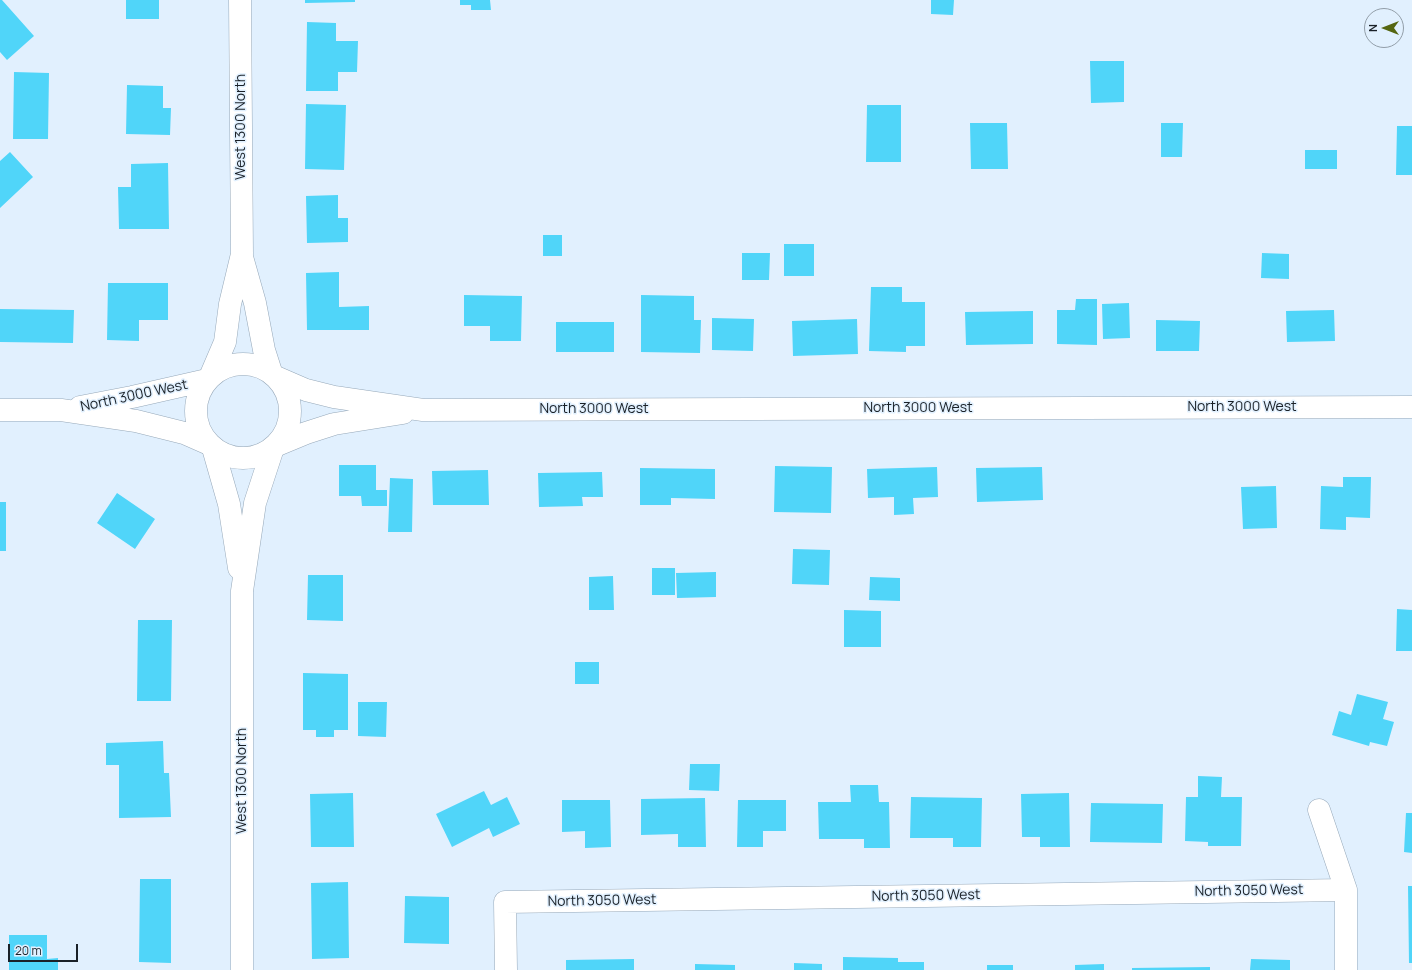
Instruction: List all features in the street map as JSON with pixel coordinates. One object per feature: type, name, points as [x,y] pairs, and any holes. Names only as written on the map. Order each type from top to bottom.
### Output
[{"type":"street","name":"West 1300 North","points":[[209,379],[225,342],[230,304],[242,254],[240,0]]},
{"type":"street","name":"West 1300 North","points":[[242,254],[255,302],[264,350],[273,374]]},
{"type":"street","points":[[240,364],[256,365],[273,374],[285,389],[290,403],[290,418],[286,433],[275,446],[259,456],[243,458],[227,456],[211,446],[201,432],[197,419],[196,406],[200,392],[209,379],[224,368],[240,364]]},
{"type":"street","name":"North 3000 West","points":[[273,374],[306,390],[334,397],[423,410],[1412,407]]},
{"type":"street","name":"North 3000 West","points":[[62,410],[132,397],[209,379]]},
{"type":"street","name":"North 3000 West","points":[[0,410],[62,410],[136,421],[184,434],[211,446]]},
{"type":"street","name":"North 3000 West","points":[[275,446],[306,433],[334,424],[423,410]]},
{"type":"street","name":"West 1300 North","points":[[211,446],[229,504],[242,591]]},
{"type":"street","name":"West 1300 North","points":[[242,970],[242,591],[255,503],[275,446]]},
{"type":"street","points":[[1319,810],[1346,890],[1346,970]]},
{"type":"street","name":"North 3050 West","points":[[506,970],[505,902],[1346,890]]},
{"type":"building","points":[[0,0],[2,0],[34,36],[7,60],[0,52]]},
{"type":"building","points":[[126,0],[159,0],[159,19],[126,19]]},
{"type":"building","points":[[305,0],[355,0],[355,2],[305,3]]},
{"type":"building","points":[[460,0],[490,0],[491,10],[471,10],[471,5],[460,5]]},
{"type":"building","points":[[931,0],[954,0],[953,15],[931,14]]},
{"type":"building","points":[[307,22],[336,23],[336,41],[358,41],[357,72],[338,72],[338,91],[306,91]]},
{"type":"building","points":[[1090,61],[1124,61],[1124,102],[1091,103]]},
{"type":"building","points":[[14,72],[49,73],[48,139],[13,139]]},
{"type":"building","points":[[127,85],[163,86],[163,108],[171,108],[170,135],[126,134]]},
{"type":"building","points":[[306,104],[346,105],[344,170],[305,169]]},
{"type":"building","points":[[867,105],[901,105],[901,162],[866,162]]},
{"type":"building","points":[[970,123],[1007,123],[1008,169],[971,169]]},
{"type":"building","points":[[1161,123],[1183,123],[1182,157],[1161,157]]},
{"type":"building","points":[[1397,126],[1412,126],[1412,175],[1396,175]]},
{"type":"building","points":[[1305,150],[1337,150],[1337,169],[1305,169]]},
{"type":"building","points":[[10,152],[33,177],[0,208],[0,161]]},
{"type":"building","points":[[168,163],[169,229],[119,229],[118,187],[131,187],[131,164]]},
{"type":"building","points":[[338,195],[338,218],[348,218],[348,242],[307,243],[306,196]]},
{"type":"building","points":[[543,235],[562,235],[562,256],[543,256]]},
{"type":"building","points":[[784,244],[814,244],[814,276],[784,276]]},
{"type":"building","points":[[742,253],[770,253],[769,280],[742,280]]},
{"type":"building","points":[[1262,253],[1289,254],[1289,279],[1261,278]]},
{"type":"building","points":[[339,272],[339,307],[369,306],[369,330],[307,330],[306,273]]},
{"type":"building","points":[[108,283],[168,283],[168,320],[139,320],[139,341],[107,340]]},
{"type":"building","points":[[871,287],[902,287],[902,302],[925,302],[925,346],[906,346],[906,352],[869,351]]},
{"type":"building","points":[[464,295],[522,296],[521,341],[490,341],[490,326],[464,326]]},
{"type":"building","points":[[641,295],[694,296],[694,320],[701,320],[700,353],[641,352]]},
{"type":"building","points":[[1076,299],[1097,299],[1097,345],[1057,344],[1057,310],[1075,310]]},
{"type":"building","points":[[1129,303],[1130,338],[1103,339],[1102,304]]},
{"type":"building","points":[[0,309],[74,310],[73,343],[0,342]]},
{"type":"building","points":[[1334,310],[1335,341],[1287,342],[1286,311]]},
{"type":"building","points":[[1033,311],[1033,344],[966,345],[965,312]]},
{"type":"building","points":[[712,318],[754,319],[753,351],[712,350]]},
{"type":"building","points":[[857,319],[858,354],[793,356],[792,321]]},
{"type":"building","points":[[1156,320],[1200,321],[1199,351],[1156,351]]},
{"type":"building","points":[[556,322],[614,322],[614,352],[556,352]]},
{"type":"building","points":[[339,465],[376,465],[376,490],[387,490],[387,506],[362,506],[361,496],[339,496]]},
{"type":"building","points":[[775,466],[832,467],[831,513],[774,512]]},
{"type":"building","points":[[937,467],[938,497],[913,498],[914,514],[894,515],[894,497],[868,498],[867,469]]},
{"type":"building","points":[[1042,467],[1043,500],[977,502],[976,468]]},
{"type":"building","points":[[640,468],[715,469],[715,499],[671,498],[671,505],[640,505]]},
{"type":"building","points":[[488,470],[489,505],[433,505],[432,471]]},
{"type":"building","points":[[602,472],[603,497],[582,497],[583,506],[539,507],[538,473]]},
{"type":"building","points":[[1343,477],[1371,477],[1370,518],[1346,517],[1346,530],[1320,529],[1321,486],[1343,487]]},
{"type":"building","points":[[390,478],[413,479],[412,532],[388,532]]},
{"type":"building","points":[[1276,486],[1277,528],[1243,529],[1241,487]]},
{"type":"building","points":[[117,493],[155,519],[135,549],[97,523]]},
{"type":"building","points":[[0,502],[6,502],[6,551],[0,551]]},
{"type":"building","points":[[793,549],[830,550],[829,585],[792,584]]},
{"type":"building","points":[[652,568],[675,568],[675,595],[652,595]]},
{"type":"building","points":[[716,572],[716,597],[677,598],[676,573]]},
{"type":"building","points":[[308,575],[343,575],[343,621],[307,620]]},
{"type":"building","points":[[613,576],[614,610],[589,610],[589,577]]},
{"type":"building","points":[[870,577],[900,578],[900,601],[869,600]]},
{"type":"building","points":[[1397,609],[1412,610],[1412,651],[1396,651]]},
{"type":"building","points":[[844,610],[881,611],[881,647],[844,647]]},
{"type":"building","points":[[138,620],[172,620],[171,701],[137,701]]},
{"type":"building","points":[[575,662],[599,662],[599,684],[575,684]]},
{"type":"building","points":[[303,673],[348,674],[348,730],[334,730],[334,737],[316,737],[316,730],[303,730]]},
{"type":"building","points":[[1357,694],[1388,702],[1383,719],[1394,722],[1387,746],[1370,742],[1369,746],[1332,735],[1339,711],[1351,715]]},
{"type":"building","points":[[358,702],[387,702],[386,737],[358,736]]},
{"type":"building","points":[[163,741],[164,773],[169,773],[171,817],[119,818],[119,765],[106,765],[106,743]]},
{"type":"building","points":[[690,764],[720,764],[719,791],[689,790]]},
{"type":"building","points":[[1198,776],[1222,777],[1221,797],[1242,797],[1241,846],[1208,846],[1208,842],[1185,841],[1186,797],[1198,797]]},
{"type":"building","points":[[850,785],[878,785],[879,802],[889,802],[890,848],[864,848],[864,839],[819,839],[818,802],[851,802]]},
{"type":"building","points":[[484,791],[491,805],[507,797],[520,824],[493,837],[489,828],[452,847],[436,814]]},
{"type":"building","points":[[353,793],[354,847],[311,847],[310,794]]},
{"type":"building","points":[[1069,793],[1070,847],[1040,847],[1040,837],[1022,837],[1021,794]]},
{"type":"building","points":[[911,797],[982,798],[981,847],[953,847],[953,838],[910,838]]},
{"type":"building","points":[[705,798],[706,847],[678,847],[678,834],[641,835],[641,799]]},
{"type":"building","points":[[562,800],[610,800],[611,847],[585,848],[585,831],[562,832]]},
{"type":"building","points":[[738,800],[786,800],[786,831],[763,831],[763,847],[737,847]]},
{"type":"building","points":[[1091,803],[1163,804],[1162,843],[1090,842]]},
{"type":"building","points":[[1406,813],[1412,813],[1412,853],[1404,852]]},
{"type":"building","points":[[140,879],[171,879],[171,963],[139,962]]},
{"type":"building","points":[[348,882],[349,958],[312,959],[311,883]]},
{"type":"building","points":[[1408,886],[1412,886],[1412,963],[1409,963]]},
{"type":"building","points":[[405,896],[449,897],[449,944],[404,943]]},
{"type":"building","points":[[9,935],[47,935],[47,959],[58,958],[58,970],[9,970]]},
{"type":"building","points":[[843,957],[898,958],[898,962],[924,962],[924,970],[843,970]]},
{"type":"building","points":[[634,959],[634,970],[566,970],[566,960]]},
{"type":"building","points":[[1251,959],[1290,960],[1290,970],[1250,970]]},
{"type":"building","points":[[794,963],[822,964],[822,970],[794,970]]},
{"type":"building","points":[[695,964],[735,965],[735,970],[695,970]]},
{"type":"building","points":[[1104,964],[1104,970],[1075,970],[1075,965]]},
{"type":"building","points":[[987,965],[1013,965],[1013,970],[987,970]]},
{"type":"building","points":[[1210,967],[1210,970],[1132,970],[1132,968]]}]
